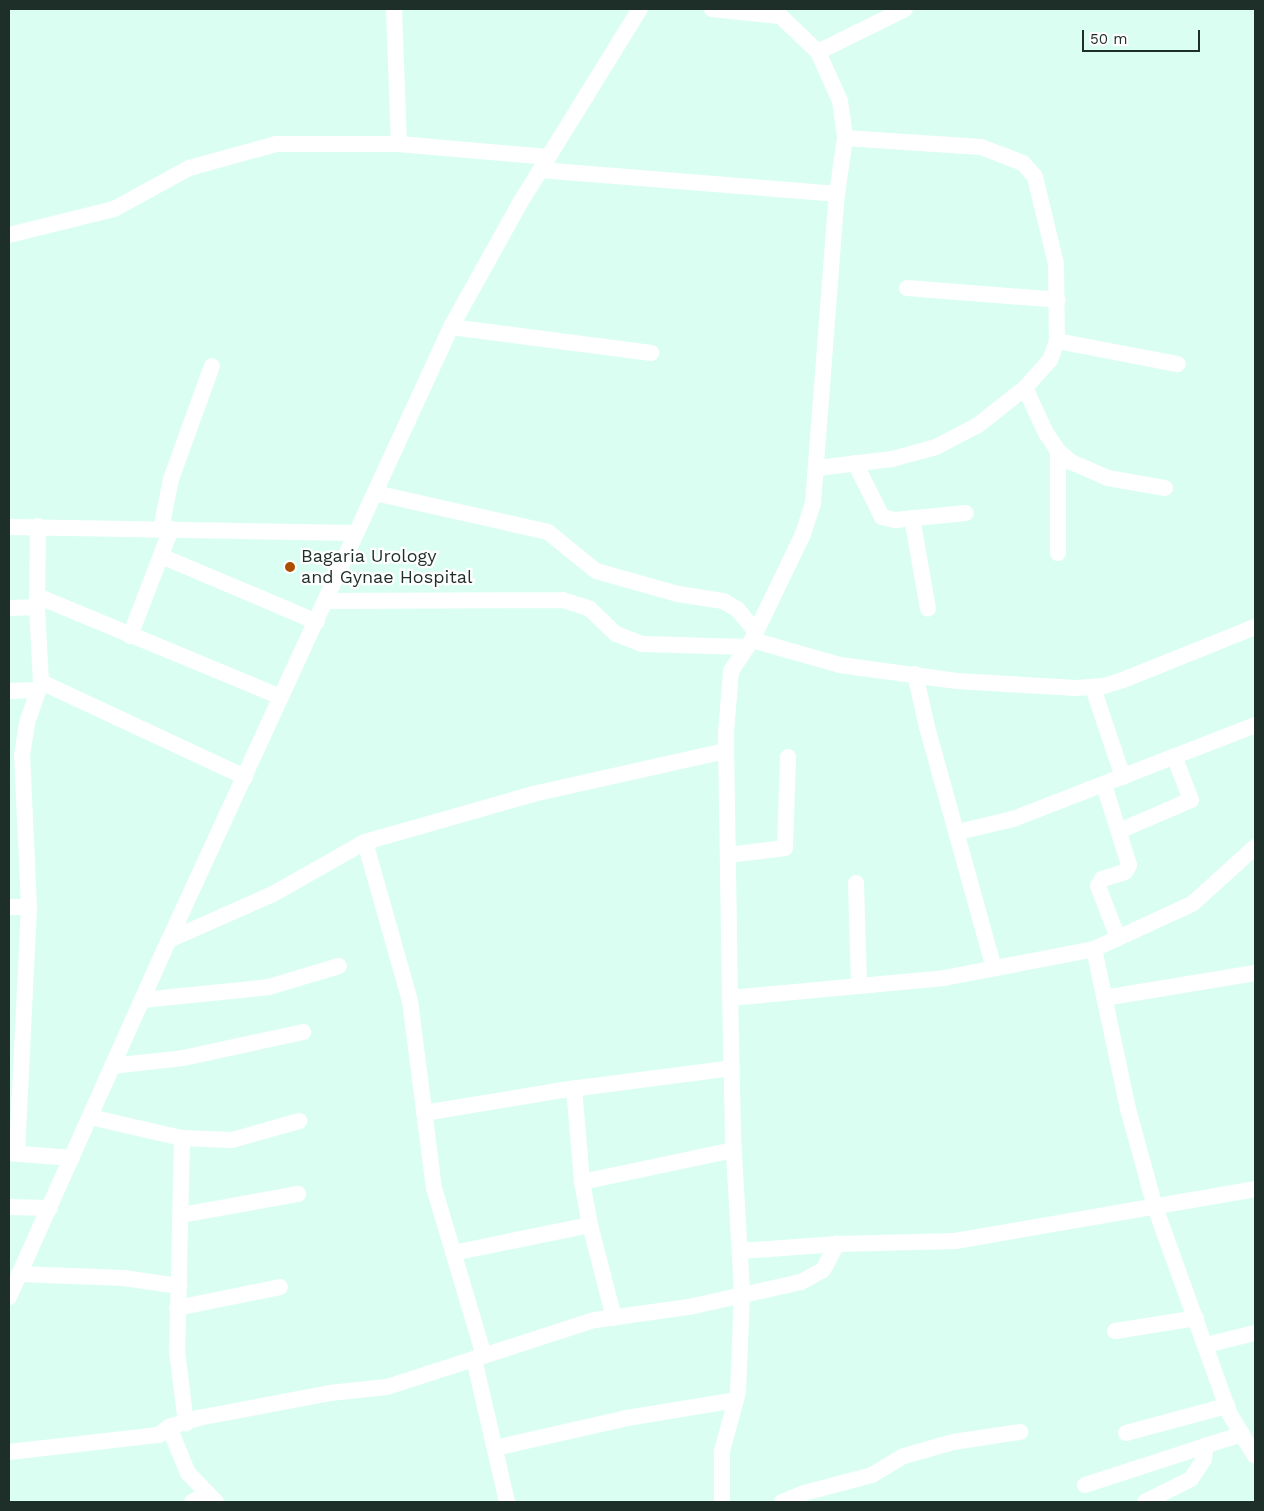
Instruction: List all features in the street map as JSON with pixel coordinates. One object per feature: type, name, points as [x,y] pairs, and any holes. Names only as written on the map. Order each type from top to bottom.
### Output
[{"type":"street","points":[[394,9],[399,144]]},
{"type":"street","points":[[9,1297],[169,940],[317,622],[451,327],[544,164],[640,9]]},
{"type":"street","points":[[712,9],[776,12],[818,52],[840,102],[845,138],[837,194],[818,468],[813,503],[803,534],[752,640],[731,671],[726,751],[730,998],[734,1150],[742,1292],[736,1400],[722,1451],[722,1502]]},
{"type":"street","points":[[818,52],[905,9]]},
{"type":"street","points":[[818,468],[892,459],[936,447],[978,425],[1025,388],[1050,360],[1057,341],[1058,300],[1056,264],[1035,177],[1023,163],[981,147],[845,138]]},
{"type":"street","points":[[9,235],[114,209],[189,168],[251,149],[294,143],[399,144],[544,164],[837,194]]},
{"type":"street","points":[[907,288],[1058,300]]},
{"type":"street","points":[[451,327],[651,353]]},
{"type":"street","points":[[1057,341],[1178,364]]},
{"type":"street","points":[[130,636],[161,556],[171,479],[212,366]]},
{"type":"street","points":[[1025,388],[1058,451],[1058,553]]},
{"type":"street","points":[[1058,451],[1089,472],[1108,478],[1165,488]]},
{"type":"street","points":[[855,463],[879,514],[890,519],[966,513]]},
{"type":"street","points":[[375,493],[548,532],[596,572],[678,594],[723,601],[737,609],[752,640]]},
{"type":"street","points":[[912,518],[928,609]]},
{"type":"street","points":[[9,528],[38,526],[356,533]]},
{"type":"street","points":[[38,526],[37,601],[40,686],[27,723],[22,756],[29,907],[14,1110],[13,1153],[72,1158]]},
{"type":"street","points":[[161,556],[317,622]]},
{"type":"street","points":[[325,601],[563,600],[590,609],[616,634],[642,644],[752,640],[840,665],[957,680],[1092,688],[1123,680],[1255,626]]},
{"type":"street","points":[[9,608],[37,601],[281,697]]},
{"type":"street","points":[[916,674],[929,736],[958,832],[994,968]]},
{"type":"street","points":[[9,691],[40,686],[245,777]]},
{"type":"street","points":[[1092,688],[1123,777]]},
{"type":"street","points":[[958,832],[1013,819],[1255,726]]},
{"type":"street","points":[[169,940],[272,894],[365,842],[532,794],[726,751]]},
{"type":"street","points":[[1119,831],[1190,801],[1190,795],[1174,756]]},
{"type":"street","points":[[728,855],[785,848],[788,757]]},
{"type":"street","points":[[1104,785],[1119,831],[1128,870],[1102,879],[1098,886],[1118,938]]},
{"type":"street","points":[[365,842],[410,1001],[434,1188],[479,1358],[507,1502]]},
{"type":"street","points":[[730,998],[944,978],[1094,949],[1192,904],[1255,847]]},
{"type":"street","points":[[856,883],[859,986]]},
{"type":"street","points":[[9,907],[29,907]]},
{"type":"street","points":[[1094,949],[1128,1109],[1155,1207],[1227,1406],[1255,1456]]},
{"type":"street","points":[[142,1000],[269,987],[339,966]]},
{"type":"street","points":[[1104,998],[1255,973]]},
{"type":"street","points":[[112,1066],[183,1058],[303,1032]]},
{"type":"street","points":[[424,1113],[574,1088],[732,1068]]},
{"type":"street","points":[[574,1088],[582,1182],[590,1225],[614,1318]]},
{"type":"street","points":[[90,1117],[182,1138],[232,1140],[299,1121]]},
{"type":"street","points":[[182,1138],[177,1425],[188,1473],[212,1498]]},
{"type":"street","points":[[582,1182],[734,1150]]},
{"type":"street","points":[[740,1251],[837,1244],[955,1241],[1255,1189]]},
{"type":"street","points":[[181,1214],[298,1194]]},
{"type":"street","points":[[9,1207],[50,1208]]},
{"type":"street","points":[[453,1254],[590,1225]]},
{"type":"street","points":[[9,1452],[159,1435],[177,1425],[198,1418],[330,1393],[387,1387],[479,1358],[536,1337],[614,1318],[689,1306],[742,1292],[814,1277],[832,1259],[837,1244]]},
{"type":"street","points":[[19,1274],[124,1278],[179,1286]]},
{"type":"street","points":[[178,1308],[280,1287]]},
{"type":"street","points":[[1115,1331],[1196,1318]]},
{"type":"street","points":[[1206,1345],[1255,1333]]},
{"type":"street","points":[[495,1448],[627,1418],[736,1400]]},
{"type":"street","points":[[1126,1433],[1227,1406]]},
{"type":"street","points":[[782,1502],[804,1492],[872,1475],[912,1453],[953,1442],[1020,1432]]},
{"type":"street","points":[[1085,1484],[1242,1434]]},
{"type":"street","points":[[1145,1502],[1191,1478],[1204,1459],[1206,1445]]},
{"type":"street","points":[[192,1502],[212,1498]]},
{"type":"place","name":"Bagaria Urology and Gynae Hospital","points":[[290,567]]}]
